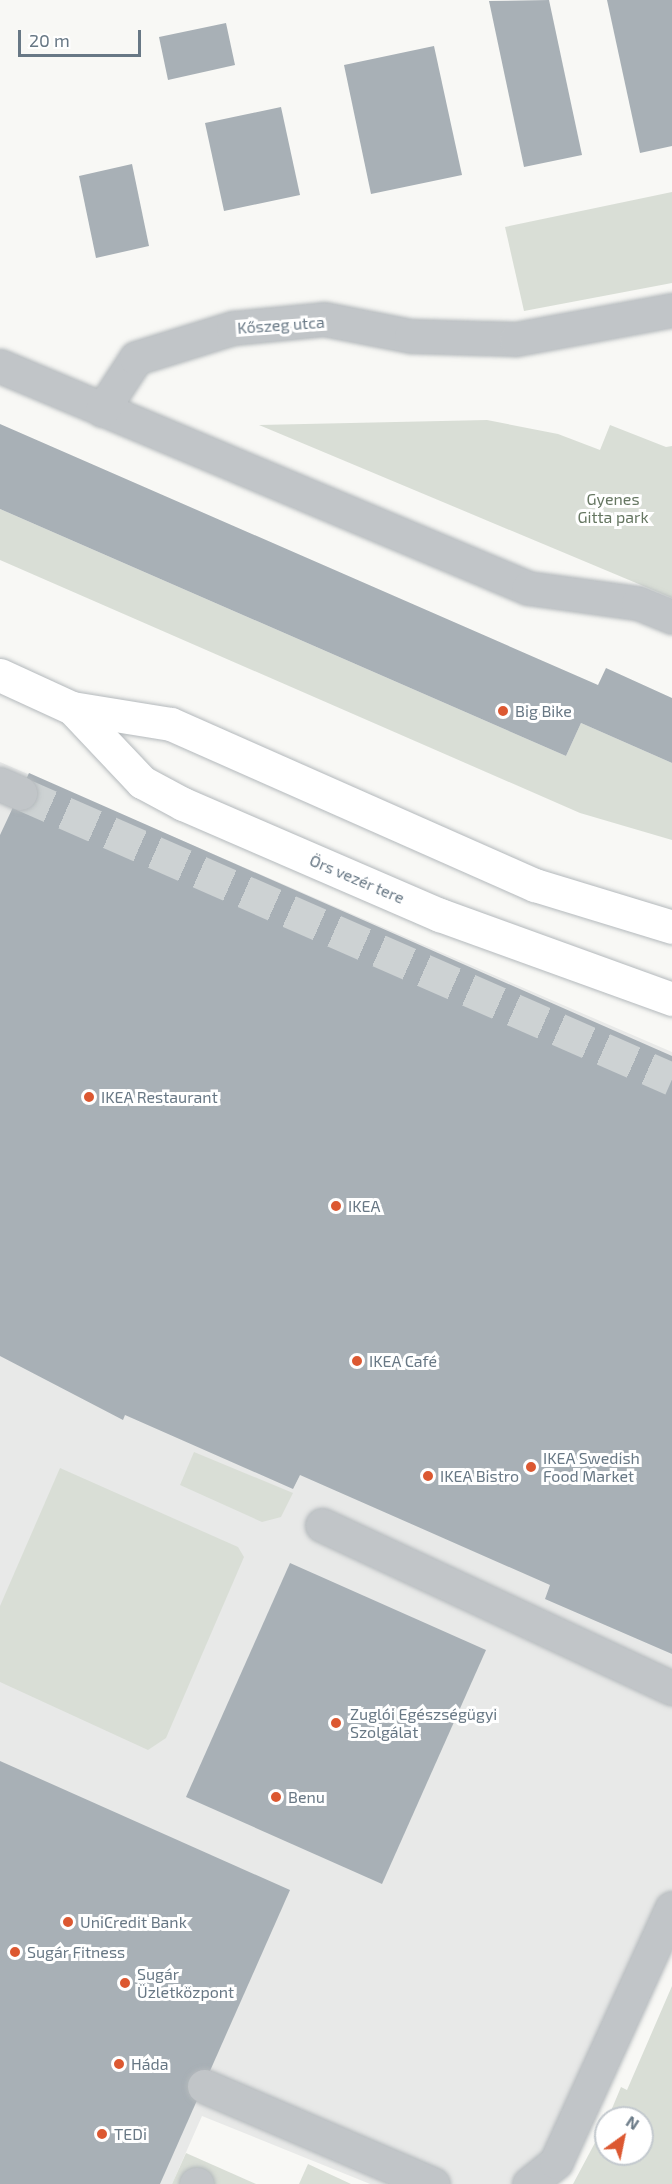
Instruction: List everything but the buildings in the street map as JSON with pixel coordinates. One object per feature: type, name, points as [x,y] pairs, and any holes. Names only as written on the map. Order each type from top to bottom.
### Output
[{"type":"main road","name":"Örs vezér tere","points":[[0,675],[72,708],[171,724],[535,885],[672,927]]},
{"type":"main road","name":"Örs vezér tere","points":[[72,708],[142,782],[183,804],[440,915],[672,999]]},
{"type":"street","name":"Kőszeg utca","points":[[102,410],[136,358],[233,328],[324,319],[411,336],[516,339],[672,310]]},
{"type":"street","points":[[0,366],[528,588],[638,603],[672,617]]},
{"type":"street","points":[[322,1525],[672,1688]]},
{"type":"street","points":[[529,2184],[556,2162],[672,1908]]},
{"type":"street","points":[[204,2086],[434,2184]]},
{"type":"shaded area","points":[[0,762],[672,1052],[672,1916],[554,2184],[370,2184],[202,2116],[172,2184],[0,2184]]},
{"type":"green space","points":[[672,192],[672,283],[524,311],[505,227]]},
{"type":"green space","name":"Gyenes Gitta park","points":[[487,420],[558,434],[600,450],[610,425],[666,447],[672,446],[672,598],[259,425]]},
{"type":"green space","points":[[0,509],[566,756],[581,723],[672,763],[672,840],[580,813],[0,560]]},
{"type":"green space","points":[[194,1452],[293,1493],[281,1517],[262,1522],[180,1485]]},
{"type":"green space","points":[[60,1468],[238,1547],[244,1557],[166,1738],[148,1750],[0,1682],[0,1606]]},
{"type":"green space","points":[[672,1986],[672,2184],[573,2184],[594,2145],[594,2166],[654,2166],[654,2106],[613,2106],[621,2087],[627,2090]]},
{"type":"green space","points":[[186,2153],[256,2184],[172,2184]]},
{"type":"green space","points":[[308,2164],[351,2184],[299,2184]]},
{"type":"tunnel","points":[[20,793],[672,1079]]},
{"type":"place","name":"Big Bike","points":[[503,711]]},
{"type":"place","name":"IKEA Restaurant","points":[[89,1097]]},
{"type":"place","name":"IKEA","points":[[336,1206]]},
{"type":"place","name":"IKEA Café","points":[[357,1361]]},
{"type":"place","name":"IKEA Swedish Food Market","points":[[531,1467]]},
{"type":"place","name":"IKEA Bistro","points":[[428,1476]]},
{"type":"place","name":"Zuglói Egészségügyi Szolgálat","points":[[336,1723]]},
{"type":"place","name":"Benu","points":[[276,1797]]},
{"type":"place","name":"UniCredit Bank","points":[[68,1922]]},
{"type":"place","name":"Sugár Fitness","points":[[15,1952]]},
{"type":"place","name":"Sugár Üzletközpont","points":[[125,1983]]},
{"type":"place","name":"Háda","points":[[119,2064]]},
{"type":"place","name":"TEDi","points":[[102,2134]]}]
